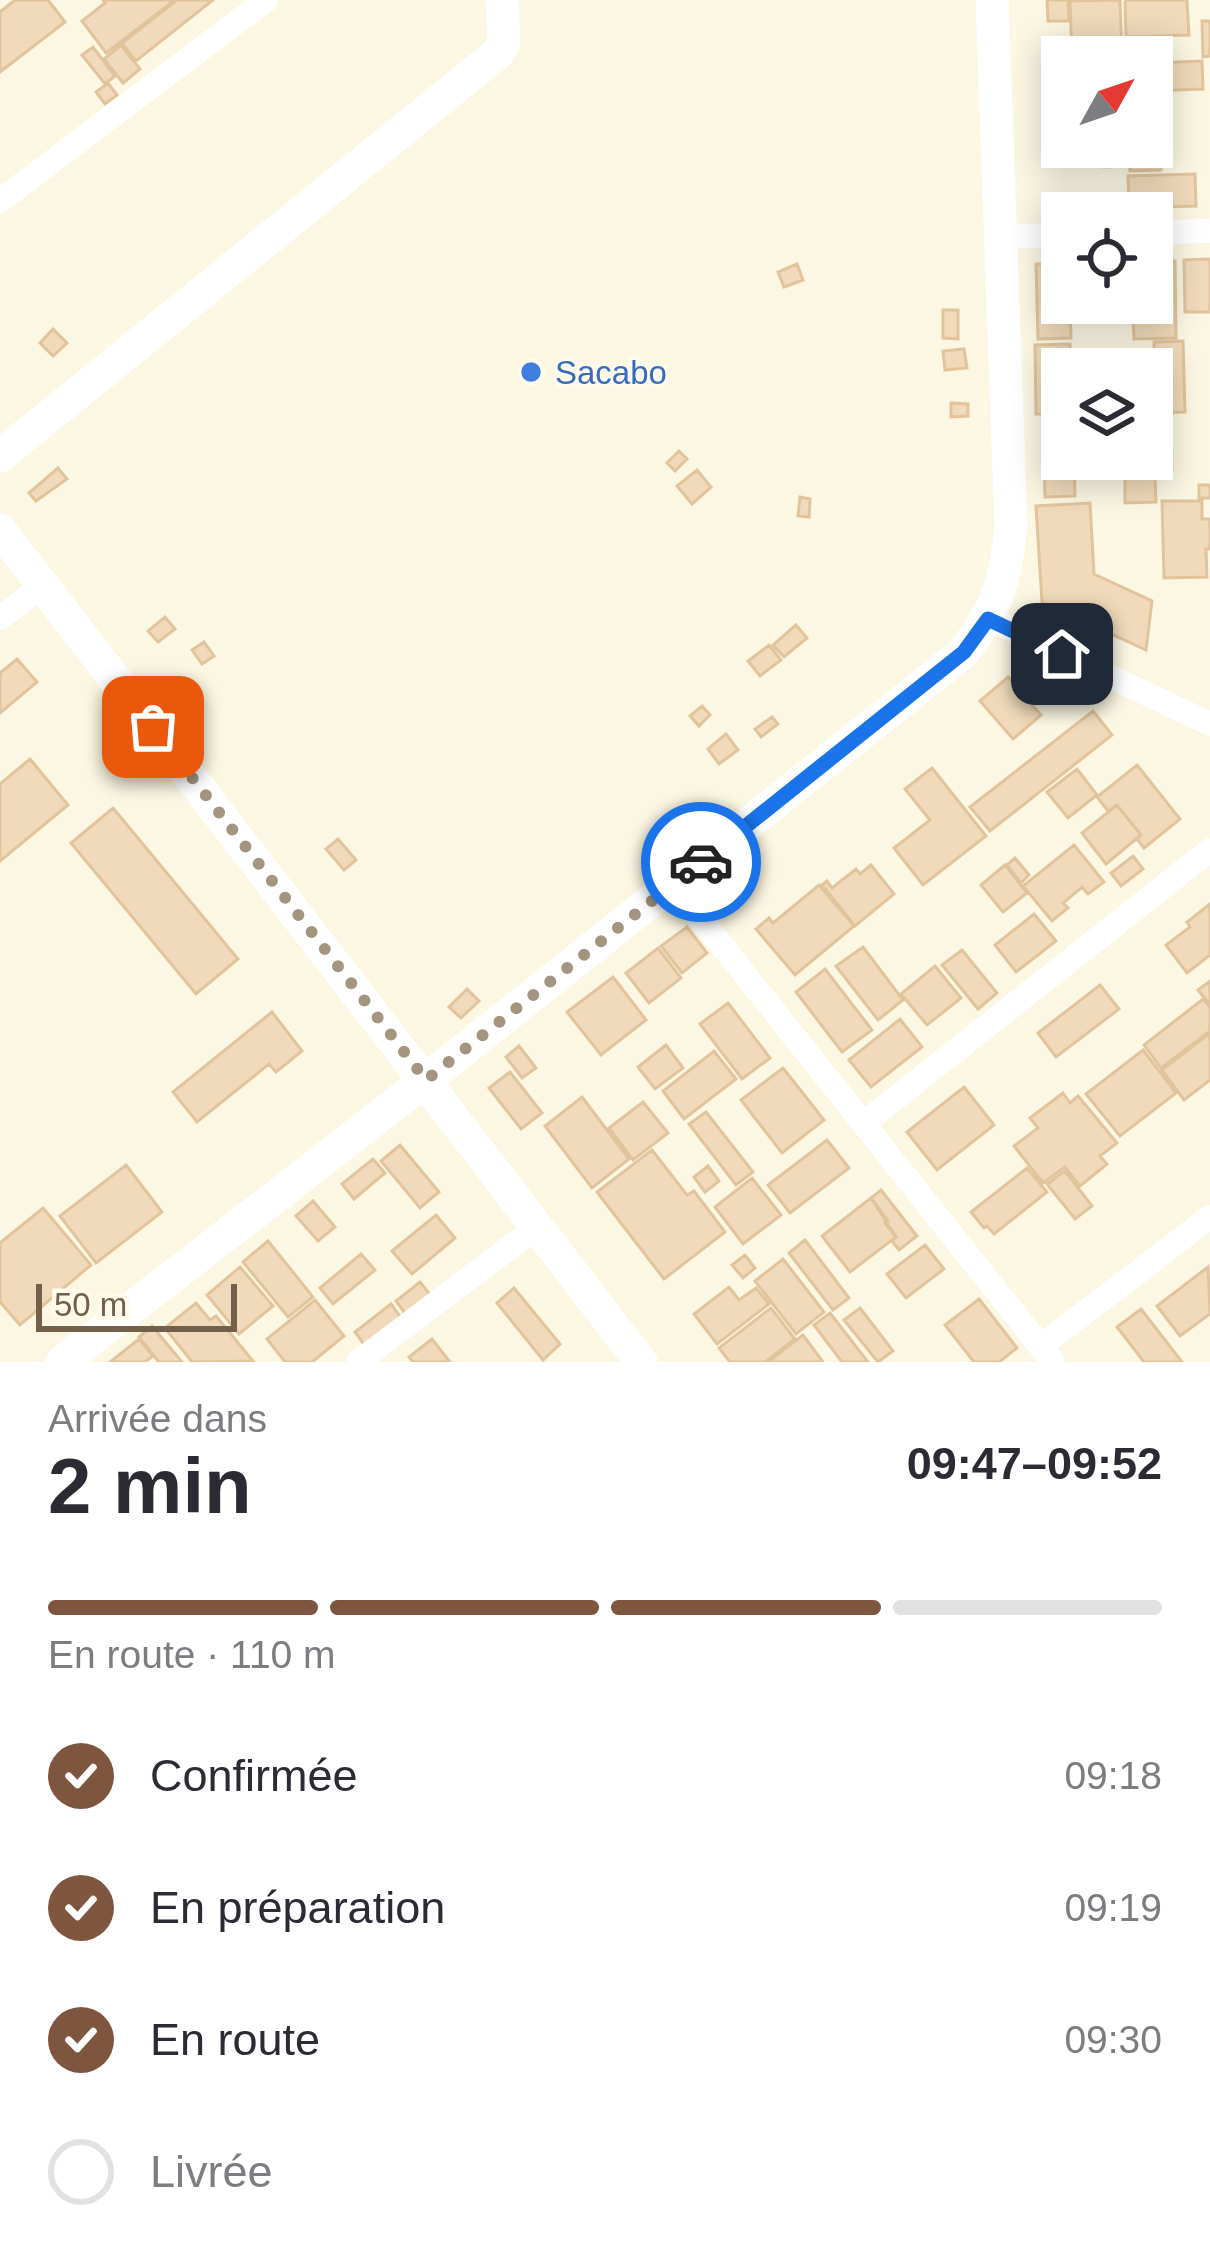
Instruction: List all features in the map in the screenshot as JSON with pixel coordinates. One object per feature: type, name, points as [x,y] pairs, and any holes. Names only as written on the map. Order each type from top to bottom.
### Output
[{"type":"street","points":[[0,201],[266,0]]},
{"type":"street","points":[[0,455],[497,53],[504,43],[502,0]]},
{"type":"street","points":[[62,1362],[964,652],[988,619],[1006,572],[1011,526],[992,0]]},
{"type":"street","points":[[1173,232],[1210,231]]},
{"type":"street","points":[[1001,237],[1041,236]]},
{"type":"street","points":[[0,530],[641,1362]]},
{"type":"street","points":[[0,618],[44,585]]},
{"type":"street","points":[[988,619],[1210,724]]},
{"type":"street","points":[[864,1123],[1210,850]]},
{"type":"street","points":[[673,884],[1047,1354],[1210,1217]]},
{"type":"street","points":[[358,1362],[538,1226]]},
{"type":"building","points":[[15,0],[48,0],[65,22],[0,72],[0,12]]},
{"type":"building","points":[[103,0],[175,0],[106,53],[82,21]]},
{"type":"building","points":[[177,0],[213,0],[136,61],[122,43]]},
{"type":"building","points":[[1047,0],[1068,0],[1069,21],[1048,21]]},
{"type":"building","points":[[1120,0],[1121,36],[1071,36],[1070,1]]},
{"type":"building","points":[[1187,0],[1189,35],[1126,36],[1125,2]]},
{"type":"building","points":[[1202,21],[1210,21],[1210,56],[1203,57]]},
{"type":"building","points":[[121,45],[140,69],[123,83],[104,59]]},
{"type":"building","points":[[93,47],[115,76],[105,84],[82,55]]},
{"type":"building","points":[[1202,61],[1203,89],[1173,90],[1173,62]]},
{"type":"building","points":[[108,83],[117,95],[105,104],[96,92]]},
{"type":"building","points":[[1195,174],[1196,206],[1173,207],[1173,192],[1128,192],[1128,176]]},
{"type":"building","points":[[1210,259],[1210,312],[1185,312],[1184,260]]},
{"type":"building","points":[[1175,261],[1176,338],[1134,339],[1133,324],[1173,324]]},
{"type":"building","points":[[797,264],[803,280],[784,287],[778,272]]},
{"type":"building","points":[[1036,264],[1041,264],[1041,324],[1071,324],[1071,338],[1038,339]]},
{"type":"building","points":[[943,310],[958,310],[958,339],[943,338]]},
{"type":"building","points":[[53,329],[67,343],[53,356],[40,343]]},
{"type":"building","points":[[1183,341],[1185,412],[1173,412],[1173,348],[1154,348],[1154,342]]},
{"type":"building","points":[[1070,344],[1070,348],[1041,348],[1041,414],[1036,414],[1035,345]]},
{"type":"building","points":[[964,349],[967,368],[945,370],[943,351]]},
{"type":"building","points":[[951,403],[968,404],[968,416],[951,417]]},
{"type":"building","points":[[679,451],[687,459],[675,471],[667,463]]},
{"type":"building","points":[[58,468],[67,479],[36,501],[29,493]]},
{"type":"building","points":[[697,470],[711,487],[692,504],[677,486]]},
{"type":"building","points":[[1045,480],[1075,480],[1075,496],[1045,497]]},
{"type":"building","points":[[1125,480],[1155,480],[1156,502],[1125,503]]},
{"type":"building","points":[[1199,485],[1210,485],[1210,498],[1199,498]]},
{"type":"building","points":[[800,497],[810,499],[809,517],[798,516]]},
{"type":"building","points":[[1162,501],[1202,501],[1202,519],[1210,519],[1207,577],[1164,578]]},
{"type":"building","points":[[1090,503],[1094,574],[1152,601],[1146,650],[1042,602],[1036,506]]},
{"type":"building","points":[[165,617],[175,629],[158,642],[148,631]]},
{"type":"building","points":[[796,625],[807,638],[784,657],[773,645]]},
{"type":"building","points":[[204,642],[214,656],[202,664],[192,650]]},
{"type":"building","points":[[769,645],[781,660],[760,676],[748,661]]},
{"type":"building","points":[[17,659],[37,682],[0,713],[0,673]]},
{"type":"building","points":[[1008,677],[1041,715],[1013,739],[980,701]]},
{"type":"building","points":[[702,706],[710,715],[699,726],[690,716]]},
{"type":"building","points":[[1093,711],[1112,735],[990,831],[970,807]]},
{"type":"building","points":[[772,717],[778,724],[761,737],[755,729]]},
{"type":"building","points":[[726,734],[738,750],[719,764],[708,749]]},
{"type":"building","points":[[30,759],[68,805],[0,861],[0,784]]},
{"type":"building","points":[[1137,765],[1180,819],[1144,848],[1137,839],[1141,835],[1117,805],[1108,811],[1097,797]]},
{"type":"building","points":[[932,768],[986,836],[923,885],[894,848],[930,820],[905,789]]},
{"type":"building","points":[[1077,769],[1097,795],[1068,818],[1047,792]]},
{"type":"building","points":[[1117,805],[1141,835],[1106,864],[1082,833]]},
{"type":"building","points":[[113,808],[238,959],[196,994],[71,843]]},
{"type":"building","points":[[338,839],[356,860],[344,870],[326,849]]},
{"type":"building","points":[[1074,845],[1104,882],[1088,894],[1082,887],[1063,903],[1068,908],[1052,921],[1023,886]]},
{"type":"building","points":[[1133,856],[1143,869],[1121,886],[1111,873]]},
{"type":"building","points":[[1015,858],[1029,875],[1021,883],[1007,865]]},
{"type":"building","points":[[871,865],[894,894],[855,926],[822,885],[827,881],[832,888],[856,869],[860,874]]},
{"type":"building","points":[[1005,865],[1027,893],[1003,912],[981,885]]},
{"type":"building","points":[[819,885],[854,926],[795,975],[756,929],[769,918],[773,923]]},
{"type":"building","points":[[1210,904],[1210,955],[1187,973],[1166,945]]},
{"type":"building","points":[[1034,914],[1056,941],[1016,972],[995,945]]},
{"type":"building","points":[[687,927],[707,953],[682,973],[661,946]]},
{"type":"building","points":[[863,947],[903,1000],[878,1020],[836,966]]},
{"type":"building","points":[[658,948],[681,978],[649,1003],[626,973]]},
{"type":"building","points":[[962,950],[997,993],[978,1009],[942,965]]},
{"type":"building","points":[[935,966],[961,998],[927,1025],[901,994]]},
{"type":"building","points":[[825,969],[872,1030],[842,1052],[796,992]]},
{"type":"building","points":[[613,977],[646,1020],[601,1055],[567,1012]]},
{"type":"building","points":[[1210,981],[1210,1005],[1198,990]]},
{"type":"building","points":[[1100,985],[1119,1009],[1056,1057],[1038,1033]]},
{"type":"building","points":[[467,989],[479,1001],[461,1018],[449,1007]]},
{"type":"building","points":[[1203,999],[1210,1007],[1210,1031],[1161,1068],[1144,1045]]},
{"type":"building","points":[[728,1003],[770,1058],[742,1079],[700,1024]]},
{"type":"building","points":[[272,1012],[302,1051],[276,1072],[269,1064],[197,1122],[173,1092]]},
{"type":"building","points":[[900,1019],[922,1047],[871,1087],[849,1060]]},
{"type":"building","points":[[1210,1033],[1210,1080],[1184,1100],[1162,1070]]},
{"type":"building","points":[[666,1045],[683,1068],[655,1089],[638,1067]]},
{"type":"building","points":[[519,1046],[536,1068],[522,1078],[506,1057]]},
{"type":"building","points":[[1143,1050],[1176,1093],[1120,1136],[1086,1094]]},
{"type":"building","points":[[714,1051],[736,1079],[684,1119],[663,1091]]},
{"type":"building","points":[[783,1068],[824,1120],[782,1153],[741,1100]]},
{"type":"building","points":[[510,1072],[542,1113],[521,1129],[489,1088]]},
{"type":"building","points":[[964,1087],[994,1125],[937,1170],[907,1132]]},
{"type":"building","points":[[1063,1093],[1070,1103],[1078,1096],[1117,1143],[1100,1156],[1107,1164],[1080,1186],[1065,1167],[1043,1183],[1014,1146],[1038,1128],[1030,1118]]},
{"type":"building","points":[[582,1097],[629,1159],[592,1188],[545,1126]]},
{"type":"building","points":[[643,1102],[668,1133],[633,1160],[609,1128]]},
{"type":"building","points":[[706,1112],[753,1172],[736,1185],[689,1124]]},
{"type":"building","points":[[827,1140],[849,1168],[790,1213],[768,1185]]},
{"type":"building","points":[[400,1145],[439,1192],[420,1208],[381,1161]]},
{"type":"building","points":[[652,1150],[687,1195],[694,1191],[725,1232],[664,1279],[597,1192]]},
{"type":"building","points":[[373,1159],[385,1173],[354,1199],[342,1184]]},
{"type":"building","points":[[126,1165],[162,1212],[96,1263],[60,1216]]},
{"type":"building","points":[[708,1166],[719,1181],[705,1192],[694,1177]]},
{"type":"building","points":[[1027,1168],[1047,1192],[994,1234],[984,1228],[971,1212]]},
{"type":"building","points":[[1065,1171],[1092,1206],[1075,1219],[1047,1184]]},
{"type":"building","points":[[752,1178],[781,1215],[743,1244],[715,1207]]},
{"type":"building","points":[[881,1190],[917,1236],[899,1250],[888,1221],[871,1198]]},
{"type":"building","points":[[871,1198],[896,1237],[850,1272],[822,1236]]},
{"type":"building","points":[[313,1201],[335,1227],[318,1241],[296,1216]]},
{"type":"building","points":[[43,1208],[91,1265],[20,1325],[0,1302],[0,1243]]},
{"type":"building","points":[[436,1215],[455,1238],[412,1274],[392,1251]]},
{"type":"building","points":[[805,1240],[849,1298],[833,1310],[789,1253]]},
{"type":"building","points":[[268,1241],[313,1297],[288,1317],[243,1262]]},
{"type":"building","points":[[925,1245],[944,1269],[906,1298],[887,1274]]},
{"type":"building","points":[[361,1254],[375,1270],[333,1304],[320,1288]]},
{"type":"building","points":[[745,1255],[755,1268],[743,1278],[732,1265]]},
{"type":"building","points":[[783,1259],[824,1312],[796,1334],[755,1281]]},
{"type":"building","points":[[240,1267],[273,1306],[239,1334],[207,1295]]},
{"type":"building","points":[[1208,1267],[1210,1314],[1180,1336],[1157,1306]]},
{"type":"building","points":[[420,1282],[431,1296],[407,1316],[396,1301]]},
{"type":"building","points":[[729,1287],[739,1300],[756,1288],[769,1304],[717,1344],[694,1314]]},
{"type":"building","points":[[514,1288],[560,1344],[543,1360],[497,1303]]},
{"type":"building","points":[[979,1299],[1017,1348],[999,1362],[974,1362],[945,1325]]},
{"type":"building","points":[[315,1300],[344,1336],[312,1362],[285,1362],[267,1339]]},
{"type":"building","points":[[196,1303],[210,1320],[216,1316],[253,1361],[192,1362],[165,1328]]},
{"type":"building","points":[[391,1304],[404,1322],[368,1350],[355,1332]]},
{"type":"building","points":[[771,1308],[795,1339],[765,1362],[730,1362],[719,1348]]},
{"type":"building","points":[[860,1308],[893,1351],[878,1362],[844,1320]]},
{"type":"building","points":[[1141,1309],[1182,1362],[1144,1362],[1117,1327]]},
{"type":"building","points":[[830,1313],[868,1362],[842,1362],[814,1325]]},
{"type":"building","points":[[152,1326],[182,1362],[159,1362],[139,1337]]},
{"type":"building","points":[[803,1335],[823,1362],[768,1362]]},
{"type":"building","points":[[139,1339],[153,1356],[145,1362],[110,1362]]},
{"type":"building","points":[[432,1339],[450,1362],[413,1362],[409,1357]]},
{"type":"way so far","points":[[153,727],[426,1080],[701,862]]},
{"type":"place","name":"Sacabo","points":[[531,372]]},
{"type":"route","points":[[701,862],[964,652],[988,619],[1062,654]]}]
